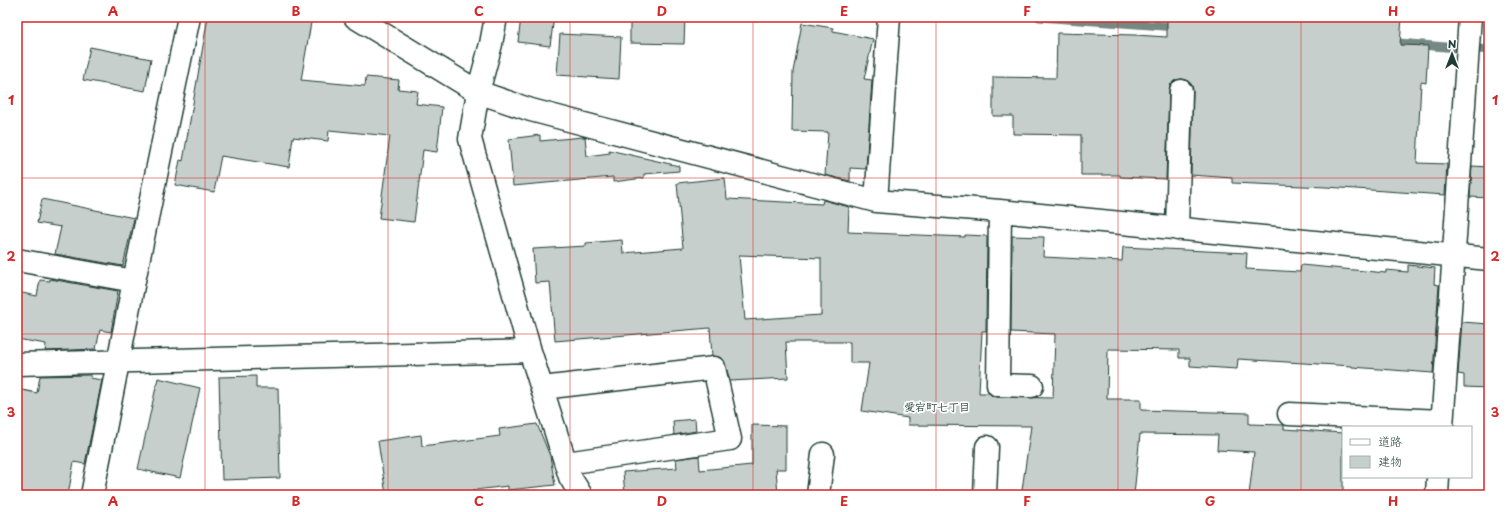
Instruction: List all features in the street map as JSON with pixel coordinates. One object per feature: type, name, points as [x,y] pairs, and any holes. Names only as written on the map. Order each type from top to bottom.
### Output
[{"type":"street","points":[[92,495],[134,281],[189,17]]},
{"type":"street","points":[[355,17],[478,92],[531,110],[876,201],[1000,211],[1489,259]]},
{"type":"street","points":[[496,17],[491,44],[478,92],[470,138],[530,351],[570,477],[581,495]]},
{"type":"street","points":[[876,201],[889,17]]},
{"type":"street","points":[[1289,414],[1442,424],[1470,17]]},
{"type":"street","points":[[1177,228],[1181,91]]},
{"type":"street","points":[[1000,211],[998,385],[1032,386]]},
{"type":"street","points":[[17,260],[134,281]]},
{"type":"street","points":[[17,364],[530,351]]},
{"type":"street","points":[[542,388],[714,368],[730,438],[566,463]]},
{"type":"street","points":[[985,495],[987,447]]},
{"type":"street","points":[[818,495],[823,454]]},
{"type":"street","points":[[1437,495],[1438,478]]},
{"type":"building","points":[[208,17],[312,17],[301,80],[365,86],[366,77],[399,80],[398,89],[418,91],[416,104],[442,107],[437,152],[423,150],[414,222],[379,218],[390,136],[329,130],[328,141],[293,137],[289,167],[221,156],[214,192],[175,185],[180,160],[183,161]]},
{"type":"building","points":[[521,17],[554,17],[550,46],[518,42]]},
{"type":"building","points":[[630,17],[685,17],[684,44],[630,43]]},
{"type":"building","points":[[1167,17],[1402,17],[1400,45],[1428,46],[1426,83],[1421,82],[1417,163],[1447,164],[1445,195],[1326,187],[1232,183],[1232,178],[1191,175],[1193,91],[1192,85],[1187,80],[1182,79],[1175,80],[1170,85],[1169,90],[1166,179],[1120,177],[1120,175],[1081,175],[1081,135],[1013,134],[1013,116],[993,116],[993,77],[1056,78],[1057,33],[1167,37]]},
{"type":"building","points":[[802,23],[833,28],[833,31],[873,39],[864,79],[872,80],[866,169],[850,168],[850,181],[825,175],[828,132],[792,131],[793,72]]},
{"type":"building","points":[[560,34],[621,37],[619,79],[557,75]]},
{"type":"building","points":[[90,47],[151,59],[145,91],[83,80]]},
{"type":"building","points":[[540,135],[540,141],[585,137],[587,156],[610,153],[609,150],[679,166],[679,171],[644,174],[644,178],[613,182],[613,177],[513,186],[509,139]]},
{"type":"building","points":[[1472,166],[1489,167],[1489,198],[1470,197]]},
{"type":"building","points":[[725,178],[727,199],[822,204],[823,200],[849,207],[848,232],[965,237],[965,235],[987,236],[986,331],[982,331],[979,393],[989,393],[992,396],[998,397],[1053,398],[1055,334],[1011,332],[1012,236],[1044,237],[1043,257],[1122,261],[1123,247],[1247,253],[1246,269],[1300,272],[1301,265],[1386,273],[1386,270],[1408,272],[1408,265],[1435,268],[1434,284],[1439,285],[1433,373],[1238,359],[1237,369],[1190,366],[1190,358],[1179,358],[1179,350],[1108,349],[1107,399],[1141,399],[1141,410],[1249,413],[1249,424],[1284,425],[1284,429],[1342,433],[1343,495],[1249,495],[1254,452],[1217,450],[1218,435],[1140,434],[1134,495],[1055,495],[1022,490],[1031,426],[908,425],[908,418],[862,411],[869,363],[850,363],[850,342],[786,342],[788,378],[730,381],[724,360],[719,357],[712,356],[710,328],[555,341],[550,282],[535,283],[533,249],[586,246],[586,243],[622,240],[623,253],[683,248],[677,183]],"holes":[[[739,255],[821,258],[821,315],[745,320]]]},
{"type":"building","points":[[42,199],[134,218],[123,266],[55,254],[61,227],[37,223]]},
{"type":"building","points":[[50,279],[118,291],[111,332],[100,330],[96,349],[45,351],[46,344],[17,339],[17,292],[37,296],[40,280],[50,281]]},
{"type":"building","points":[[1462,322],[1489,324],[1489,388],[1464,387],[1464,375],[1458,374]]},
{"type":"building","points":[[91,375],[90,378],[102,380],[85,464],[74,462],[68,495],[17,495],[17,389],[37,393],[40,376]]},
{"type":"building","points":[[256,376],[256,388],[278,388],[280,478],[222,480],[219,377]]},
{"type":"building","points":[[158,378],[200,388],[180,478],[138,469]]},
{"type":"building","points":[[695,419],[696,431],[674,435],[673,421]]},
{"type":"building","points":[[537,424],[550,456],[555,485],[508,490],[508,486],[435,495],[386,495],[378,441],[421,435],[422,446],[500,436],[499,429]]},
{"type":"building","points":[[752,425],[786,426],[786,469],[776,469],[778,495],[625,495],[623,472],[677,468],[676,459],[699,456],[700,470],[752,465]]},
{"type":"waterway","points":[[1039,17],[1178,27]]},
{"type":"waterway","points":[[1388,42],[1457,48]]},
{"type":"waterway","points":[[1479,49],[1489,50]]},
{"type":"district","name":"愛宕町七丁目","points":[[937,407]]}]
